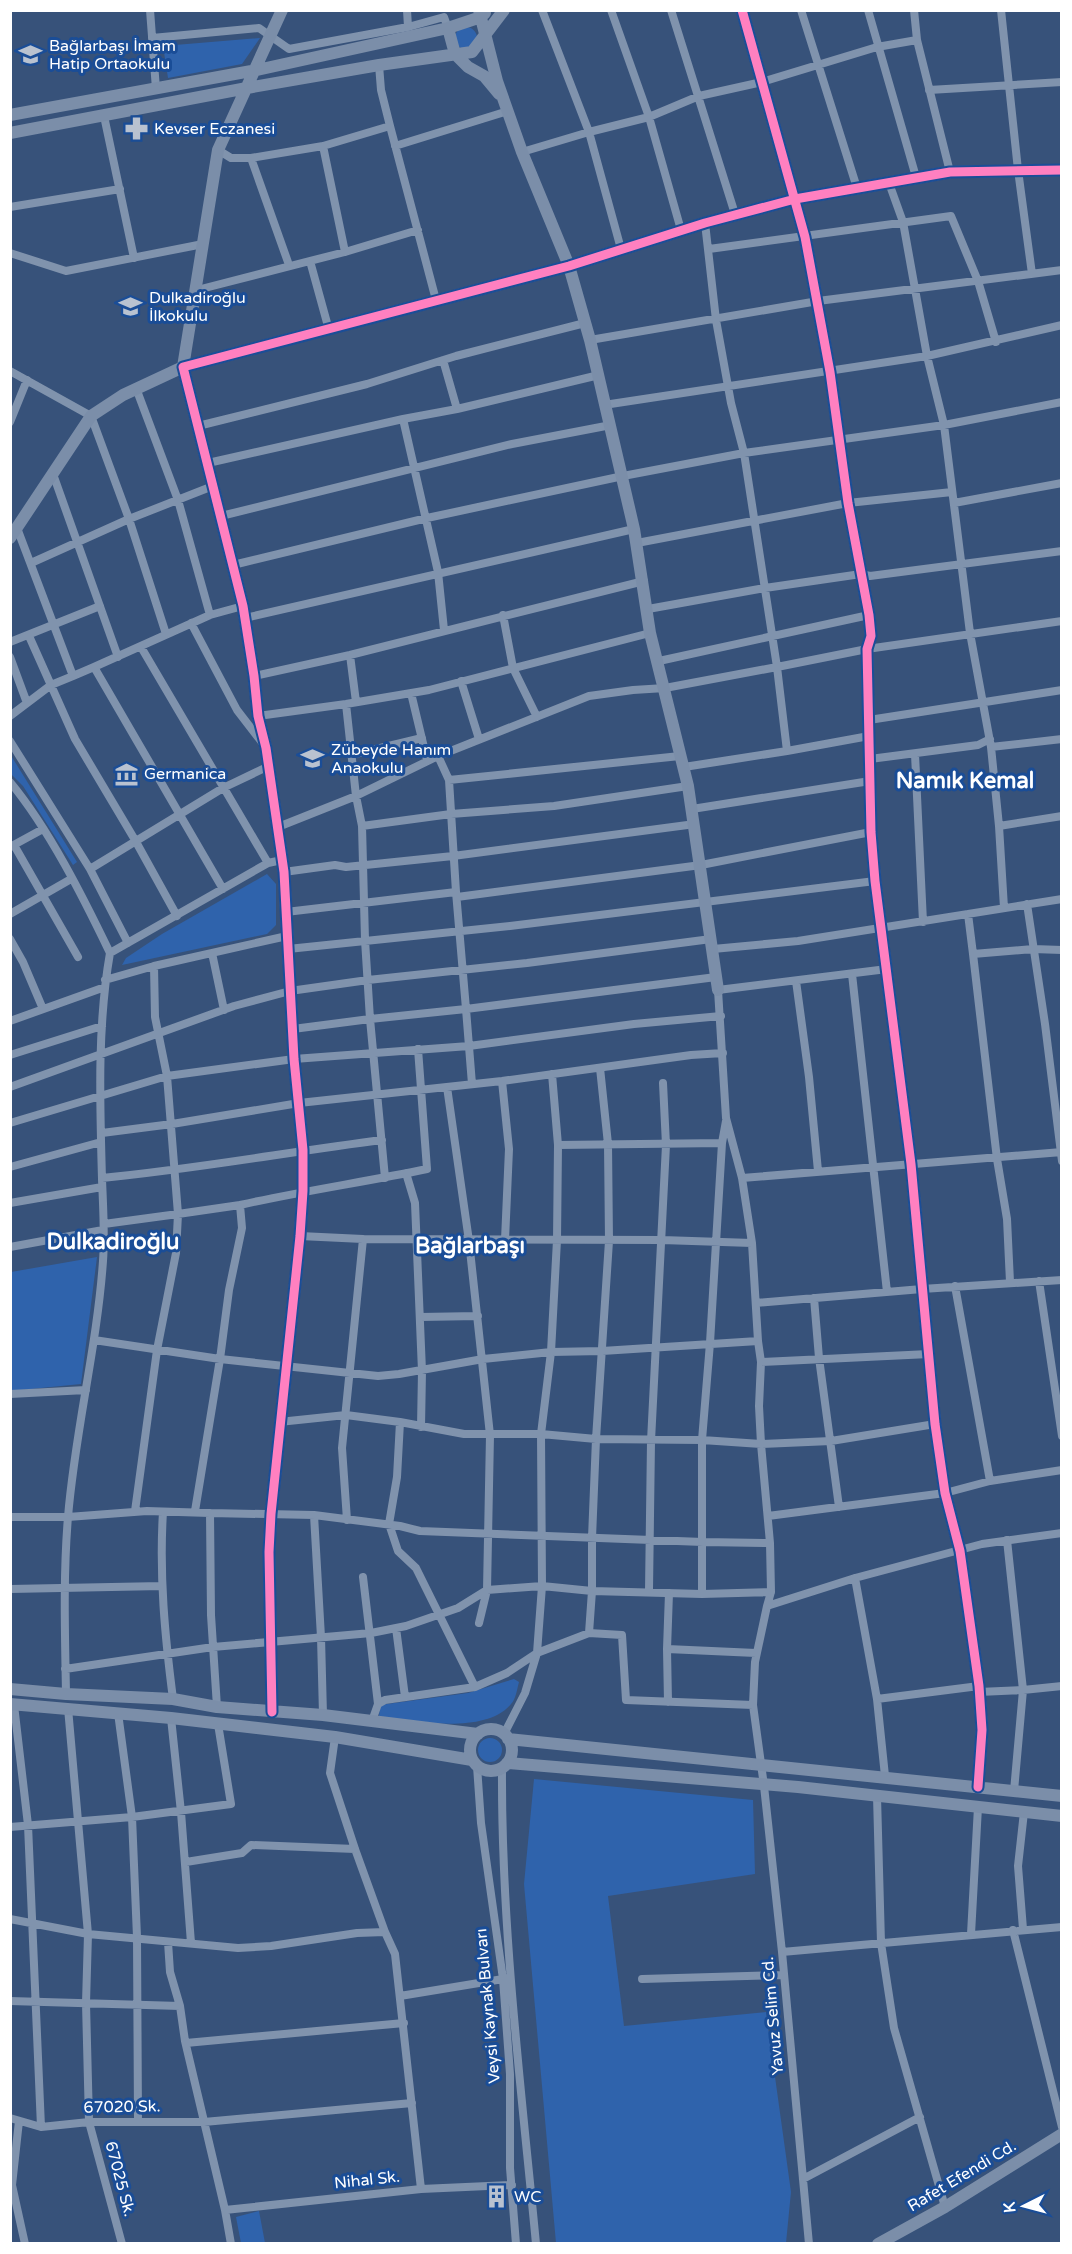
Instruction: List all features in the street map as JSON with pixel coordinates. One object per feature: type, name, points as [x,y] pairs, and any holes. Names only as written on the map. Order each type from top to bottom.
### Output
[{"type":"main road","points":[[273,1712],[269,1552],[271,1514],[300,1236],[303,1150],[294,1059],[283,866],[269,766],[258,716],[244,612],[183,367],[218,150],[257,70],[282,10]]},
{"type":"main road","points":[[10,133],[247,88],[379,65],[472,52],[504,10]]},
{"type":"main road","points":[[742,10],[806,237],[830,372],[848,503],[869,615],[871,636],[867,649],[871,832],[875,881],[911,1164],[935,1424],[945,1493],[960,1551],[979,1689],[982,1730],[978,1787]]},
{"type":"main road","points":[[10,115],[257,70],[448,28],[482,13],[485,34],[522,152],[569,266],[611,425],[637,543],[650,633],[659,661],[688,786],[718,990]]},
{"type":"main road","points":[[448,28],[455,54],[468,67],[484,76],[507,107]]},
{"type":"main road","points":[[14,533],[91,416],[123,394],[183,367],[569,266],[705,222],[795,199],[950,172],[1062,170]]},
{"type":"main road","points":[[10,1689],[173,1699],[217,1707],[323,1715],[478,1734],[491,1729],[506,1736],[762,1766],[885,1776],[1062,1796]]},
{"type":"main road","points":[[12,1705],[68,1708],[335,1737],[474,1763],[490,1771],[505,1766],[764,1786],[1062,1816]]},
{"type":"main road","points":[[474,1763],[470,1746],[478,1734]]},
{"type":"main road","points":[[505,1766],[512,1751],[506,1736]]},
{"type":"main road","name":"Rafet Efendi Cd.","points":[[878,2244],[945,2207],[1062,2134]]},
{"type":"street","points":[[150,10],[156,88]]},
{"type":"street","points":[[407,10],[408,27]]},
{"type":"street","points":[[542,10],[589,132],[621,249]]},
{"type":"street","points":[[611,10],[649,117],[681,230]]},
{"type":"street","points":[[671,10],[735,214]]},
{"type":"street","points":[[801,10],[857,188]]},
{"type":"street","points":[[868,10],[916,177]]},
{"type":"street","points":[[914,10],[917,39],[950,172]]},
{"type":"street","points":[[1001,10],[1032,274]]},
{"type":"street","points":[[152,38],[259,28],[289,49],[444,18],[448,28]]},
{"type":"street","points":[[522,152],[649,117],[699,96],[762,82],[877,47],[917,39]]},
{"type":"street","points":[[379,65],[381,90],[436,300]]},
{"type":"street","points":[[929,90],[1062,82]]},
{"type":"street","points":[[395,146],[507,107]]},
{"type":"street","points":[[104,116],[134,258]]},
{"type":"street","points":[[218,150],[231,158],[251,158],[323,146],[390,126]]},
{"type":"street","points":[[323,146],[345,252]]},
{"type":"street","points":[[251,158],[289,266]]},
{"type":"street","points":[[889,183],[903,222],[927,356],[944,425],[970,633],[991,743],[1004,908]]},
{"type":"street","points":[[10,207],[120,189]]},
{"type":"street","points":[[709,249],[951,216],[978,281],[996,342]]},
{"type":"street","points":[[705,222],[716,320],[731,403],[744,453],[753,522],[773,634],[787,751]]},
{"type":"street","points":[[196,290],[345,252],[418,230]]},
{"type":"street","points":[[10,253],[66,271],[203,244]]},
{"type":"street","points":[[310,261],[329,330]]},
{"type":"street","points":[[590,340],[818,301],[1062,270]]},
{"type":"street","points":[[198,426],[367,384],[443,360],[585,322]]},
{"type":"street","points":[[604,405],[927,356],[1062,326]]},
{"type":"street","points":[[443,360],[457,409]]},
{"type":"street","points":[[10,371],[91,416],[129,519],[166,634]]},
{"type":"street","points":[[208,463],[457,409],[598,375]]},
{"type":"street","points":[[10,422],[27,380]]},
{"type":"street","points":[[136,388],[178,500],[210,615]]},
{"type":"street","points":[[233,565],[427,518],[622,476],[744,453],[944,425],[1062,402]]},
{"type":"street","points":[[403,419],[438,572],[444,630]]},
{"type":"street","points":[[221,516],[512,444],[611,425]]},
{"type":"street","points":[[53,474],[118,657]]},
{"type":"street","points":[[954,503],[1062,483]]},
{"type":"street","points":[[31,563],[78,544],[129,519],[213,486]]},
{"type":"street","points":[[637,543],[848,503],[952,492]]},
{"type":"street","points":[[10,716],[51,686],[210,615],[244,612],[634,528]]},
{"type":"street","points":[[14,533],[31,563],[73,676]]},
{"type":"street","points":[[648,609],[861,574],[870,576],[1062,551]]},
{"type":"street","points":[[254,676],[350,655],[644,581]]},
{"type":"street","points":[[10,642],[100,606]]},
{"type":"street","points":[[503,615],[513,668],[537,717]]},
{"type":"street","points":[[659,661],[773,634],[869,615]]},
{"type":"street","points":[[278,827],[356,796],[427,760],[589,696],[665,688],[867,649],[1062,621]]},
{"type":"street","points":[[191,623],[237,710],[266,748]]},
{"type":"street","points":[[258,716],[411,693],[650,633]]},
{"type":"street","points":[[29,636],[75,739],[177,916]]},
{"type":"street","points":[[141,647],[268,863]]},
{"type":"street","points":[[350,655],[356,702]]},
{"type":"street","points":[[10,657],[27,703]]},
{"type":"street","points":[[94,667],[223,889]]},
{"type":"street","points":[[461,681],[479,740]]},
{"type":"street","points":[[869,720],[1062,690]]},
{"type":"street","points":[[411,693],[427,760]]},
{"type":"street","points":[[346,704],[356,796],[362,826],[370,1019],[386,1178]]},
{"type":"street","points":[[448,780],[787,751],[869,736]]},
{"type":"street","points":[[351,755],[422,738]]},
{"type":"street","points":[[870,759],[991,743],[1062,739]]},
{"type":"street","points":[[10,741],[90,869],[128,943]]},
{"type":"street","points":[[915,754],[923,922]]},
{"type":"street","points":[[438,756],[448,780],[471,1084]]},
{"type":"street","points":[[90,869],[223,788],[269,766]]},
{"type":"street","points":[[692,809],[870,781]]},
{"type":"street","points":[[10,782],[26,801],[43,829],[110,953],[105,983],[100,1095],[103,1260],[94,1340],[68,1517],[64,1587],[66,1694]]},
{"type":"street","points":[[362,826],[451,814],[554,806],[688,786]]},
{"type":"street","points":[[999,826],[1062,816]]},
{"type":"street","points":[[110,953],[268,863],[283,866],[335,865],[346,867],[453,856],[695,824]]},
{"type":"street","points":[[43,829],[12,846],[78,957]]},
{"type":"street","points":[[286,912],[364,901],[456,894],[701,865],[871,832]]},
{"type":"street","points":[[10,914],[71,879]]},
{"type":"street","points":[[10,1021],[154,966],[212,953],[288,942],[365,940],[460,932],[875,881]]},
{"type":"street","points":[[10,1087],[224,1010],[290,991],[368,980],[712,944],[798,941],[1062,899]]},
{"type":"street","points":[[742,1178],[911,1164],[1061,1155],[1045,1024],[1026,904]]},
{"type":"street","points":[[968,914],[1007,1219],[1010,1282]]},
{"type":"street","points":[[10,939],[23,962],[43,1009]]},
{"type":"street","points":[[973,954],[1033,949],[1062,950]]},
{"type":"street","points":[[212,953],[224,1010]]},
{"type":"street","points":[[135,1511],[157,1350],[176,1253],[178,1214],[167,1076],[157,1034],[154,966]]},
{"type":"street","points":[[702,1594],[702,1440],[722,1143],[726,1118],[718,990],[887,969]]},
{"type":"street","points":[[852,974],[887,1292]]},
{"type":"street","points":[[293,1029],[716,977]]},
{"type":"street","points":[[796,981],[809,1077],[818,1171]]},
{"type":"street","points":[[10,1123],[167,1076],[294,1059],[469,1046],[634,1024],[721,1016]]},
{"type":"street","points":[[10,1055],[102,1026]]},
{"type":"street","points":[[10,1247],[103,1227],[240,1205],[303,1191],[386,1178],[427,1168],[418,1049]]},
{"type":"street","points":[[10,1167],[101,1138],[299,1103],[502,1082],[691,1055],[723,1053]]},
{"type":"street","points":[[589,1633],[596,1439],[609,1240],[608,1144],[600,1068]]},
{"type":"street","points":[[506,1736],[525,1693],[537,1653],[542,1586],[541,1434],[551,1352],[557,1240],[558,1144],[552,1074]]},
{"type":"street","points":[[502,1082],[509,1149],[504,1240]]},
{"type":"street","points":[[649,1591],[651,1441],[666,1145],[663,1083]]},
{"type":"street","points":[[447,1087],[469,1241],[490,1435],[487,1590],[479,1623]]},
{"type":"street","name":"Yavuz Selim Cd.","points":[[726,1118],[742,1178],[752,1243],[761,1362],[759,1406],[770,1543],[771,1592],[756,1653],[753,1705],[762,1766],[782,1952],[809,2244]]},
{"type":"street","points":[[10,1203],[102,1182],[303,1150],[382,1140]]},
{"type":"street","points":[[558,1144],[722,1143]]},
{"type":"street","points":[[406,1173],[415,1203],[422,1371],[421,1427]]},
{"type":"street","points":[[195,1511],[229,1290],[242,1228],[240,1205]]},
{"type":"street","points":[[300,1236],[469,1241],[662,1240],[752,1243]]},
{"type":"street","points":[[347,1520],[342,1448],[363,1239]]},
{"type":"street","points":[[756,1303],[922,1288],[1062,1280]]},
{"type":"street","points":[[1039,1281],[1057,1383],[1062,1436]]},
{"type":"street","points":[[956,1286],[990,1481]]},
{"type":"street","points":[[814,1298],[819,1358],[839,1507]]},
{"type":"street","points":[[420,1317],[478,1316]]},
{"type":"street","points":[[94,1340],[220,1359],[378,1376],[422,1371],[483,1359],[551,1352],[758,1341]]},
{"type":"street","points":[[761,1362],[929,1354]]},
{"type":"street","points":[[10,1394],[86,1390]]},
{"type":"street","points":[[279,1422],[346,1415],[464,1434],[541,1434],[596,1439],[702,1440],[761,1444],[831,1441],[935,1424]]},
{"type":"street","points":[[400,1422],[397,1477],[389,1524],[398,1551],[416,1568],[475,1687]]},
{"type":"street","points":[[768,1516],[945,1493],[990,1481],[1062,1470]]},
{"type":"street","points":[[10,1517],[68,1517],[135,1511],[314,1515],[389,1524],[420,1531],[770,1543]]},
{"type":"street","points":[[163,1512],[162,1586],[173,1699]]},
{"type":"street","points":[[210,1513],[213,1647],[217,1707]]},
{"type":"street","points":[[314,1515],[323,1715]]},
{"type":"street","points":[[767,1606],[855,1578],[982,1544],[1062,1533]]},
{"type":"street","points":[[1007,1540],[1023,1690],[1014,1791]]},
{"type":"street","points":[[363,1577],[378,1704],[372,1721]]},
{"type":"street","points":[[855,1578],[877,1699],[885,1776]]},
{"type":"street","points":[[10,1589],[162,1586]]},
{"type":"street","points":[[65,1669],[213,1647],[371,1633],[440,1615],[458,1608],[487,1590],[542,1586],[592,1591],[702,1594],[771,1592]]},
{"type":"street","points":[[668,1702],[669,1593]]},
{"type":"street","points":[[396,1628],[405,1697]]},
{"type":"street","points":[[378,1704],[385,1700],[475,1687],[507,1673],[537,1653],[589,1633],[622,1635],[626,1700],[753,1705]]},
{"type":"street","points":[[667,1649],[756,1653]]},
{"type":"street","points":[[877,1699],[979,1689],[1023,1690],[1062,1686]]},
{"type":"street","points":[[12,1705],[28,1825],[41,2127],[15,2120],[11,2185],[25,2244]]},
{"type":"street","name":"67025 Sk.","points":[[68,1708],[88,1934],[86,2003],[89,2122],[122,2244]]},
{"type":"street","points":[[118,1713],[132,1817],[137,1937],[138,2121]]},
{"type":"street","points":[[171,1719],[186,1862],[191,1943]]},
{"type":"street","points":[[10,1827],[181,1812],[231,1804],[218,1724]]},
{"type":"street","points":[[335,1737],[330,1773],[355,1849],[395,1953],[421,2189]]},
{"type":"street","name":"Veysi Kaynak Bulvarı","points":[[474,1763],[503,1979],[510,2074],[512,2185],[516,2244]]},
{"type":"street","name":"Veysi Kaynak Bulvarı","points":[[505,1766],[502,1804],[512,1977],[536,2244]]},
{"type":"street","points":[[877,1796],[881,1943],[894,2028],[945,2207]]},
{"type":"street","points":[[971,1934],[978,1807]]},
{"type":"street","points":[[1024,1812],[1018,1866],[1018,1930],[1062,2127]]},
{"type":"street","points":[[186,1862],[242,1853],[251,1845],[355,1849]]},
{"type":"street","points":[[10,1919],[88,1934],[137,1937],[168,1942],[256,1947],[357,1933],[385,1932]]},
{"type":"street","points":[[782,1952],[1062,1927]]},
{"type":"street","points":[[168,1942],[170,1972],[180,2006],[186,2043],[231,2244]]},
{"type":"street","points":[[642,1979],[784,1975]]},
{"type":"street","points":[[400,1996],[503,1979]]},
{"type":"street","points":[[10,2001],[180,2006]]},
{"type":"street","points":[[186,2043],[404,2023]]},
{"type":"street","name":"67020 Sk.","points":[[41,2127],[89,2122],[204,2122],[412,2103]]},
{"type":"street","points":[[803,2179],[920,2117]]},
{"type":"street","name":"Nihal Sk.","points":[[225,2210],[421,2189],[512,2185]]},
{"type":"shaded area","points":[[466,27],[474,30],[477,38],[474,46],[466,49],[458,46],[455,38],[458,30]]},
{"type":"shaded area","points":[[260,38],[242,64],[168,78],[163,46]]},
{"type":"shaded area","points":[[10,754],[77,862],[73,865],[23,786],[11,774]]},
{"type":"shaded area","points":[[267,874],[276,884],[276,925],[267,934],[122,965],[126,958],[162,934]]},
{"type":"shaded area","points":[[97,1257],[81,1384],[11,1391],[11,1272]]},
{"type":"shaded area","points":[[514,1679],[519,1682],[513,1702],[499,1714],[484,1720],[449,1724],[379,1717],[380,1705],[468,1693]]},
{"type":"shaded area","points":[[490,1738],[495,1739],[501,1745],[501,1755],[495,1761],[490,1762],[485,1761],[479,1755],[478,1750],[479,1745],[485,1739]]},
{"type":"shaded area","points":[[534,1779],[753,1800],[755,1874],[608,1896],[624,2026],[766,2012],[791,2192],[786,2243],[556,2243],[524,1884]]},
{"type":"shaded area","points":[[259,2211],[265,2243],[241,2243],[236,2217]]},
{"type":"cycle path","points":[[742,10],[805,237],[830,372],[848,503],[869,615],[871,636],[867,649],[871,832],[875,881],[911,1164],[935,1424],[945,1493],[960,1551],[979,1686],[982,1730],[978,1787]]},
{"type":"cycle path","points":[[272,1712],[269,1552],[271,1514],[300,1236],[303,1150],[294,1059],[284,872],[266,748],[258,716],[243,606],[183,367],[569,266],[705,223],[795,199],[950,172],[1062,170]]},
{"type":"place","name":"Bağlarbaşı İmam Hatip Ortaokulu","points":[[31,55]]},
{"type":"place","name":"Kevser Eczanesi","points":[[136,129]]},
{"type":"place","name":"Dulkadiroğlu İlkokulu","points":[[131,307]]},
{"type":"place","name":"Zübeyde Hanım Anaokulu","points":[[313,759]]},
{"type":"place","name":"Germanica","points":[[126,774]]},
{"type":"place","name":"WC","points":[[496,2197]]},
{"type":"district","name":"Namık Kemal","points":[[965,781]]},
{"type":"district","name":"Dulkadiroğlu","points":[[113,1242]]},
{"type":"district","name":"Bağlarbaşı","points":[[470,1246]]}]
